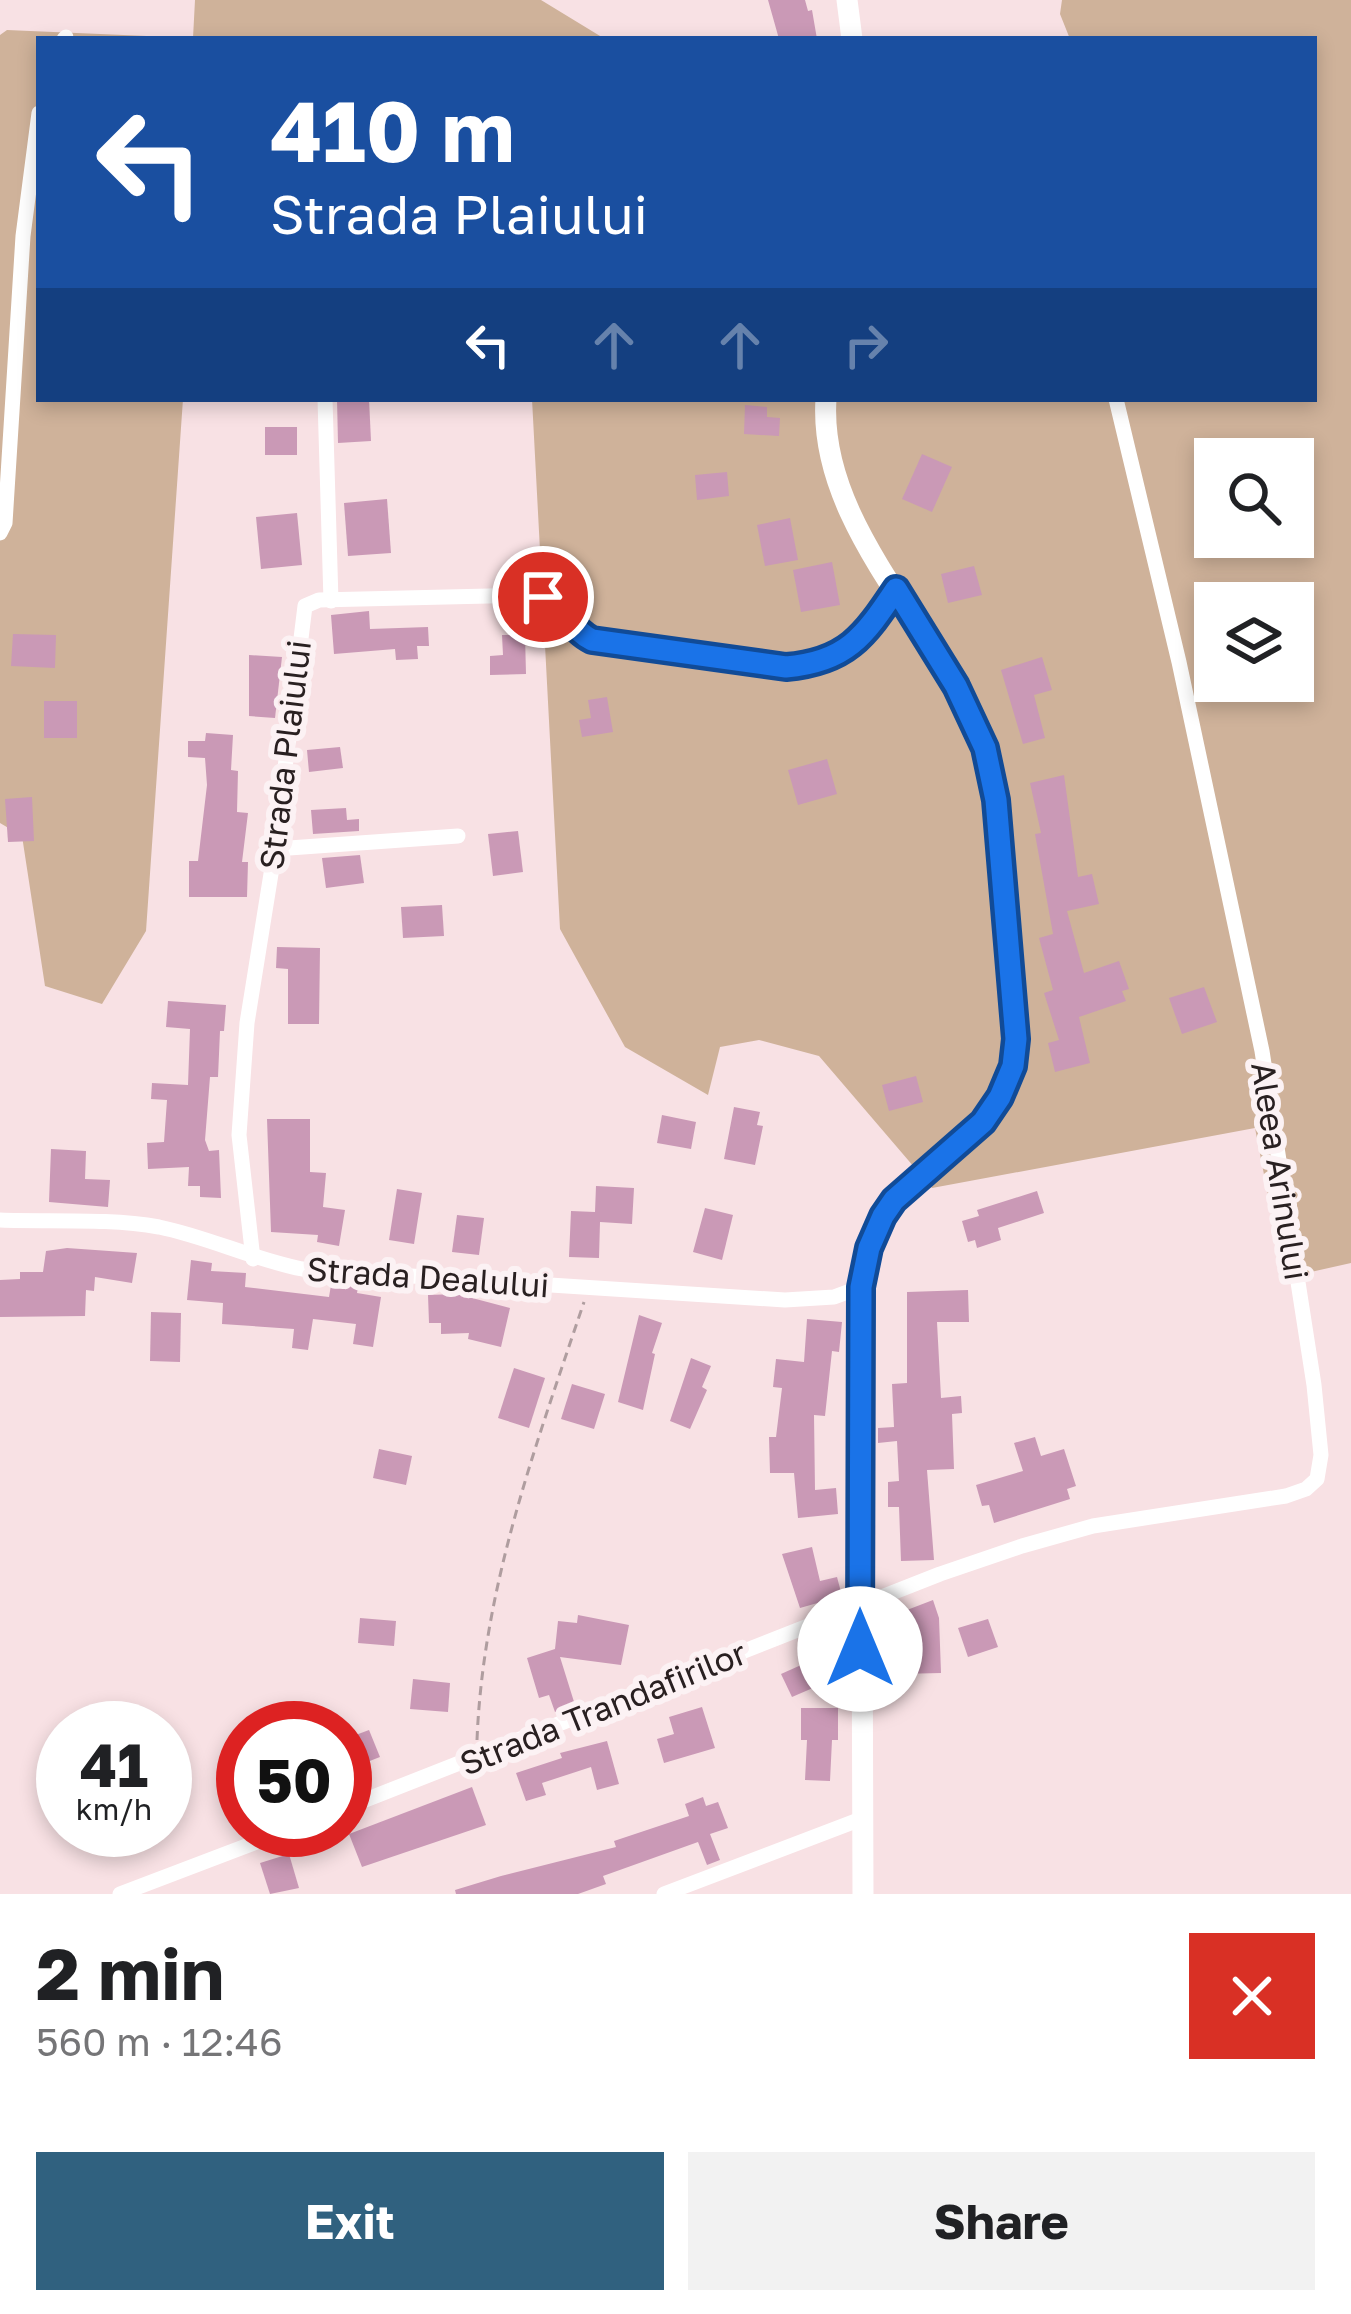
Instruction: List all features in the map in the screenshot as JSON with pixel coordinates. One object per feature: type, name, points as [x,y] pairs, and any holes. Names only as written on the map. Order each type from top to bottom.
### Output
[{"type":"main road","points":[[847,0],[852,36]]},
{"type":"main road","points":[[826,402],[826,443],[838,489],[956,686],[985,748],[996,800],[1016,1039],[1013,1066],[983,1122],[894,1200],[883,1216],[869,1248],[861,1287],[863,1894]]},
{"type":"street","points":[[0,533],[5,523],[22,236],[36,135]]},
{"type":"street","points":[[325,402],[332,601]]},
{"type":"street","name":"Aleea Arinului","points":[[860,1606],[940,1574],[1093,1526],[1286,1496],[1317,1479],[1321,1455],[1314,1385],[1262,1051],[1180,662],[1117,402]]},
{"type":"street","name":"Strada Plaiului","points":[[253,1259],[239,1135],[247,1023],[275,849],[302,613],[312,602],[526,595],[553,602],[572,626],[592,640],[786,667],[817,664],[843,653],[875,621],[896,589]]},
{"type":"street","points":[[275,849],[458,836]]},
{"type":"street","name":"Strada Dealului","points":[[0,1220],[153,1226],[206,1238],[253,1259],[302,1268],[800,1300],[834,1297],[861,1287]]},
{"type":"street","name":"Strada Trandafirilor","points":[[372,1798],[860,1606]]},
{"type":"street","points":[[664,1894],[862,1819]]},
{"type":"street","points":[[120,1894],[217,1857]]},
{"type":"path","points":[[476,1759],[485,1658],[509,1530],[589,1289]]},
{"type":"shaded area","points":[[195,0],[541,0],[600,36],[193,36]]},
{"type":"shaded area","points":[[1062,0],[1351,0],[1351,1263],[1284,1278],[1255,1128],[932,1188],[819,1056],[759,1040],[720,1047],[708,1095],[625,1047],[560,929],[532,402],[1317,402],[1317,36],[1069,36],[1060,14]]},
{"type":"shaded area","points":[[7,30],[146,36],[36,36],[36,402],[183,402],[146,931],[102,1004],[45,986],[22,836],[0,823],[0,35]]},
{"type":"building","points":[[768,0],[805,0],[808,11],[812,10],[816,36],[778,36]]},
{"type":"building","points":[[337,402],[369,402],[371,441],[338,443]]},
{"type":"building","points":[[745,405],[767,407],[767,417],[780,418],[779,436],[744,434]]},
{"type":"building","points":[[265,427],[297,427],[297,455],[265,455]]},
{"type":"building","points":[[922,454],[952,467],[932,512],[902,499]]},
{"type":"building","points":[[727,472],[729,496],[697,500],[695,475]]},
{"type":"building","points":[[387,499],[391,553],[348,556],[344,503]]},
{"type":"building","points":[[297,513],[302,565],[261,569],[256,517]]},
{"type":"building","points":[[790,518],[798,560],[765,566],[757,525]]},
{"type":"building","points":[[832,562],[840,605],[801,612],[793,570]]},
{"type":"building","points":[[974,566],[982,595],[948,603],[941,574]]},
{"type":"building","points":[[369,611],[370,629],[428,627],[429,646],[417,646],[418,659],[396,660],[395,649],[334,654],[331,615]]},
{"type":"building","points":[[13,634],[56,635],[55,668],[11,666]]},
{"type":"building","points":[[502,635],[525,635],[526,674],[490,675],[490,656],[503,655]]},
{"type":"building","points":[[249,655],[282,657],[275,718],[249,716]]},
{"type":"building","points":[[1042,657],[1052,690],[1034,695],[1045,738],[1023,744],[1001,670]]},
{"type":"building","points":[[607,697],[613,732],[582,737],[579,720],[591,718],[588,700]]},
{"type":"building","points":[[44,701],[77,701],[77,738],[44,738]]},
{"type":"building","points":[[206,733],[233,735],[231,770],[238,771],[237,812],[248,813],[242,862],[248,862],[247,897],[189,897],[189,861],[198,861],[207,785],[205,758],[188,757],[188,741],[205,741]]},
{"type":"building","points":[[340,747],[343,768],[309,772],[307,750]]},
{"type":"building","points":[[827,759],[837,794],[798,805],[788,770]]},
{"type":"building","points":[[1064,775],[1078,877],[1092,874],[1099,904],[1067,911],[1084,973],[1119,961],[1129,989],[1122,991],[1126,1001],[1079,1017],[1090,1063],[1055,1072],[1048,1043],[1059,1040],[1044,993],[1053,990],[1039,938],[1053,934],[1030,783]]},
{"type":"building","points":[[32,797],[34,841],[8,842],[5,799]]},
{"type":"building","points":[[346,808],[347,820],[359,819],[359,831],[313,834],[311,810]]},
{"type":"building","points":[[518,831],[523,872],[493,876],[488,834]]},
{"type":"building","points":[[360,855],[364,883],[326,888],[322,858]]},
{"type":"building","points":[[442,905],[444,936],[403,938],[401,907]]},
{"type":"building","points":[[277,947],[320,948],[319,1024],[288,1024],[288,969],[276,968]]},
{"type":"building","points":[[1204,987],[1217,1022],[1182,1034],[1169,998]]},
{"type":"building","points":[[168,1001],[226,1005],[218,1077],[210,1077],[205,1140],[209,1151],[219,1150],[221,1198],[200,1197],[200,1186],[188,1186],[189,1167],[148,1169],[147,1143],[164,1142],[167,1100],[151,1099],[152,1083],[188,1085],[190,1029],[166,1027]]},
{"type":"building","points":[[916,1076],[923,1102],[889,1111],[882,1085]]},
{"type":"building","points":[[734,1107],[760,1112],[757,1125],[763,1126],[755,1165],[724,1159]]},
{"type":"building","points":[[662,1115],[696,1122],[691,1149],[657,1143]]},
{"type":"building","points":[[267,1119],[310,1119],[310,1172],[326,1173],[323,1207],[345,1210],[339,1246],[317,1242],[318,1235],[271,1232]]},
{"type":"building","points":[[51,1149],[86,1151],[85,1179],[110,1180],[108,1207],[49,1202]]},
{"type":"building","points":[[596,1186],[634,1188],[632,1224],[600,1222],[599,1258],[569,1257],[571,1211],[595,1212]]},
{"type":"building","points":[[397,1189],[422,1193],[414,1244],[389,1240]]},
{"type":"building","points":[[1037,1191],[1044,1213],[998,1228],[1001,1240],[977,1248],[975,1240],[968,1242],[962,1221],[979,1216],[977,1210]]},
{"type":"building","points":[[705,1208],[733,1215],[722,1260],[693,1252]]},
{"type":"building","points":[[457,1215],[484,1218],[479,1255],[452,1252]]},
{"type":"building","points":[[46,1251],[137,1253],[132,1283],[95,1277],[94,1291],[86,1290],[85,1316],[0,1317],[0,1280],[20,1279],[20,1272],[43,1272]]},
{"type":"building","points":[[191,1260],[212,1263],[211,1271],[246,1273],[245,1287],[329,1297],[331,1285],[358,1287],[357,1293],[381,1297],[373,1347],[353,1344],[356,1324],[313,1319],[308,1350],[292,1348],[294,1329],[222,1324],[223,1303],[187,1300]]},
{"type":"building","points":[[968,1290],[969,1322],[937,1322],[941,1398],[961,1396],[962,1413],[952,1414],[954,1469],[927,1470],[934,1560],[901,1561],[899,1507],[888,1507],[888,1482],[899,1481],[897,1441],[878,1443],[878,1428],[894,1427],[892,1384],[907,1383],[907,1292]]},
{"type":"building","points":[[457,1294],[510,1308],[501,1347],[468,1339],[469,1333],[441,1334],[441,1323],[429,1323],[428,1295]]},
{"type":"building","points":[[151,1312],[181,1313],[180,1362],[150,1361]]},
{"type":"building","points":[[639,1315],[662,1323],[643,1410],[618,1402]]},
{"type":"building","points":[[807,1319],[842,1322],[839,1352],[832,1351],[825,1416],[814,1415],[815,1490],[836,1488],[838,1514],[798,1518],[794,1473],[770,1473],[769,1437],[776,1437],[782,1388],[773,1387],[776,1359],[804,1362]]},
{"type":"building","points":[[691,1358],[711,1366],[702,1387],[707,1390],[690,1429],[670,1421]]},
{"type":"building","points":[[514,1368],[545,1378],[529,1428],[498,1418]]},
{"type":"building","points":[[572,1384],[605,1394],[594,1429],[561,1419]]},
{"type":"building","points":[[1035,1437],[1041,1456],[1064,1449],[1076,1486],[1067,1489],[1070,1499],[994,1523],[976,1485],[1023,1471],[1014,1443]]},
{"type":"building","points":[[379,1449],[412,1456],[406,1485],[373,1478]]},
{"type":"building","points":[[812,1547],[820,1581],[837,1577],[842,1596],[800,1608],[782,1554]]},
{"type":"building","points":[[933,1600],[939,1618],[941,1673],[899,1674],[898,1644],[919,1644],[907,1610]]},
{"type":"building","points":[[578,1615],[629,1625],[621,1665],[560,1657],[575,1705],[555,1712],[549,1695],[539,1698],[527,1658],[555,1649],[558,1621],[577,1623]]},
{"type":"building","points":[[360,1618],[396,1621],[394,1646],[358,1643]]},
{"type":"building","points":[[988,1619],[998,1647],[968,1657],[958,1628]]},
{"type":"building","points":[[819,1657],[829,1681],[792,1697],[781,1674]]},
{"type":"building","points":[[413,1679],[450,1683],[448,1712],[410,1709]]},
{"type":"building","points":[[702,1707],[715,1748],[664,1763],[657,1739],[674,1734],[669,1717]]},
{"type":"building","points":[[801,1708],[838,1708],[830,1781],[805,1780],[807,1740],[801,1740]]},
{"type":"building","points":[[372,1737],[380,1757],[372,1760]]},
{"type":"building","points":[[607,1741],[619,1784],[597,1790],[591,1767],[542,1783],[546,1795],[526,1801],[516,1773],[562,1758],[560,1753]]},
{"type":"building","points":[[472,1787],[486,1825],[362,1867],[358,1857],[372,1857],[372,1825]]},
{"type":"building","points":[[703,1797],[706,1806],[718,1802],[728,1828],[710,1834],[720,1860],[707,1865],[698,1842],[603,1876],[606,1884],[578,1894],[456,1894],[455,1890],[501,1876],[616,1847],[614,1841],[689,1816],[685,1804]]},
{"type":"building","points":[[290,1857],[299,1888],[270,1894],[260,1863]]},
{"type":"route","points":[[543,597],[592,640],[786,667],[817,664],[843,653],[875,621],[896,589],[940,657],[985,748],[996,800],[1015,1009],[1013,1066],[983,1122],[894,1200],[869,1248],[861,1287],[860,1649]]}]
